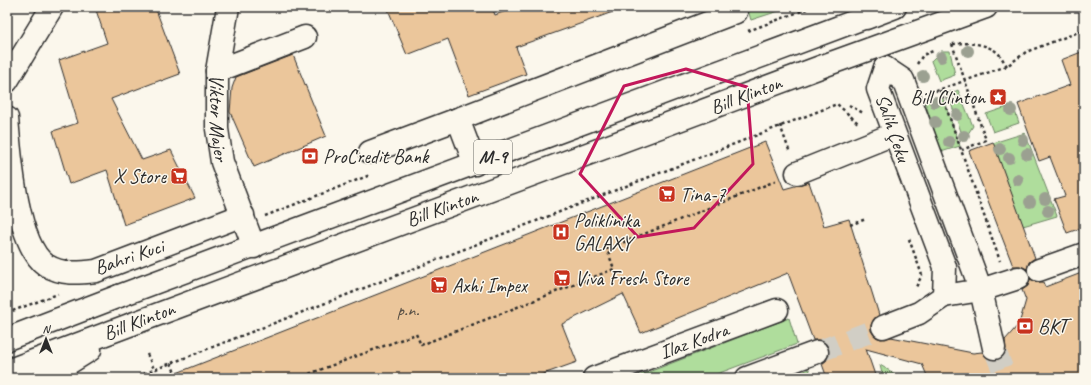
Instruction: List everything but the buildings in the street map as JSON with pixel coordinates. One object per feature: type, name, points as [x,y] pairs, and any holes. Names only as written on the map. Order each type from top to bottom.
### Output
[{"type":"main road","points":[[7,81],[52,7]]},
{"type":"main road","name":"Viktor Majer","points":[[228,7],[217,71],[217,129],[222,162],[254,247]]},
{"type":"main road","name":"M-9","points":[[864,14],[895,7]]},
{"type":"main road","name":"M-9","points":[[878,46],[986,7]]},
{"type":"main road","points":[[370,152],[736,12]]},
{"type":"main road","points":[[864,14],[878,46],[885,68]]},
{"type":"main road","name":"Bill Klinton","points":[[7,339],[475,164],[864,14]]},
{"type":"main road","points":[[217,71],[304,37]]},
{"type":"main road","name":"Bill Klinton","points":[[7,371],[878,46]]},
{"type":"main road","name":"Salih Çeku","points":[[944,296],[945,267],[884,138],[878,89],[885,68],[903,80],[981,290],[994,348]]},
{"type":"main road","points":[[458,119],[475,164]]},
{"type":"main road","name":"Bahri Kuci","points":[[7,124],[10,166],[27,236],[35,254],[46,265],[59,272],[79,273],[96,270],[243,215]]},
{"type":"main road","points":[[789,176],[884,138]]},
{"type":"main road","points":[[1039,270],[1084,254]]},
{"type":"main road","points":[[883,327],[919,313],[944,296],[981,290],[1013,280]]},
{"type":"main road","points":[[7,330],[119,296]]},
{"type":"main road","name":"Ilaz Kodra","points":[[606,376],[777,310]]},
{"type":"main road","points":[[31,378],[132,324]]},
{"type":"main road","points":[[45,378],[132,324]]},
{"type":"main road","points":[[747,378],[817,352]]},
{"type":"path","points":[[804,10],[812,7]]},
{"type":"path","points":[[1013,280],[940,90],[1007,66],[1026,52],[1084,30]]},
{"type":"path","points":[[946,46],[966,42],[982,45],[998,53],[1007,66]]},
{"type":"path","points":[[952,44],[988,144]]},
{"type":"path","points":[[914,71],[923,55],[934,51]]},
{"type":"path","points":[[133,378],[837,104],[858,123],[884,138]]},
{"type":"path","points":[[849,106],[870,116],[884,138]]},
{"type":"path","points":[[298,378],[416,334],[421,345],[614,269],[607,249],[789,176],[780,125]]},
{"type":"path","points":[[962,150],[986,140]]},
{"type":"path","points":[[850,225],[866,219]]},
{"type":"path","points":[[909,238],[922,275],[914,291]]},
{"type":"path","points":[[919,289],[922,284]]},
{"type":"path","points":[[147,354],[154,370]]},
{"type":"path","points":[[171,363],[177,378]]},
{"type":"highlighted area","points":[[686,69],[747,87],[753,164],[694,228],[638,237],[580,174],[624,86]]},
{"type":"green space","points":[[747,7],[791,7],[751,20]]},
{"type":"green space","points":[[941,51],[950,51],[955,75],[939,81],[931,61]]},
{"type":"green space","points":[[958,90],[973,126],[964,140],[948,95]]},
{"type":"green space","points":[[942,96],[960,146],[941,152],[925,102]]},
{"type":"green space","points":[[1013,105],[1019,123],[993,132],[986,114]]},
{"type":"green space","points":[[1025,133],[1057,216],[1023,226],[993,143]]},
{"type":"green space","points":[[789,318],[797,344],[706,378],[633,378]]},
{"type":"green space","points":[[880,365],[902,378],[883,378]]},
{"type":"green space","points":[[809,369],[813,378],[787,378]]},
{"type":"tunnel","points":[[817,352],[883,327]]},
{"type":"tunnel","points":[[994,348],[1006,378]]},
{"type":"place","name":"Bill Clinton","points":[[998,97]]},
{"type":"place","name":"ProCredit Bank","points":[[310,156]]},
{"type":"place","name":"X Store","points":[[179,176]]},
{"type":"place","name":"Tina-7","points":[[667,194]]},
{"type":"place","name":"Poliklinika GALAXY","points":[[561,232]]},
{"type":"place","name":"Viva Fresh Store","points":[[562,278]]},
{"type":"place","name":"Axhi Impex","points":[[439,285]]},
{"type":"place","name":"BKT","points":[[1025,326]]}]
